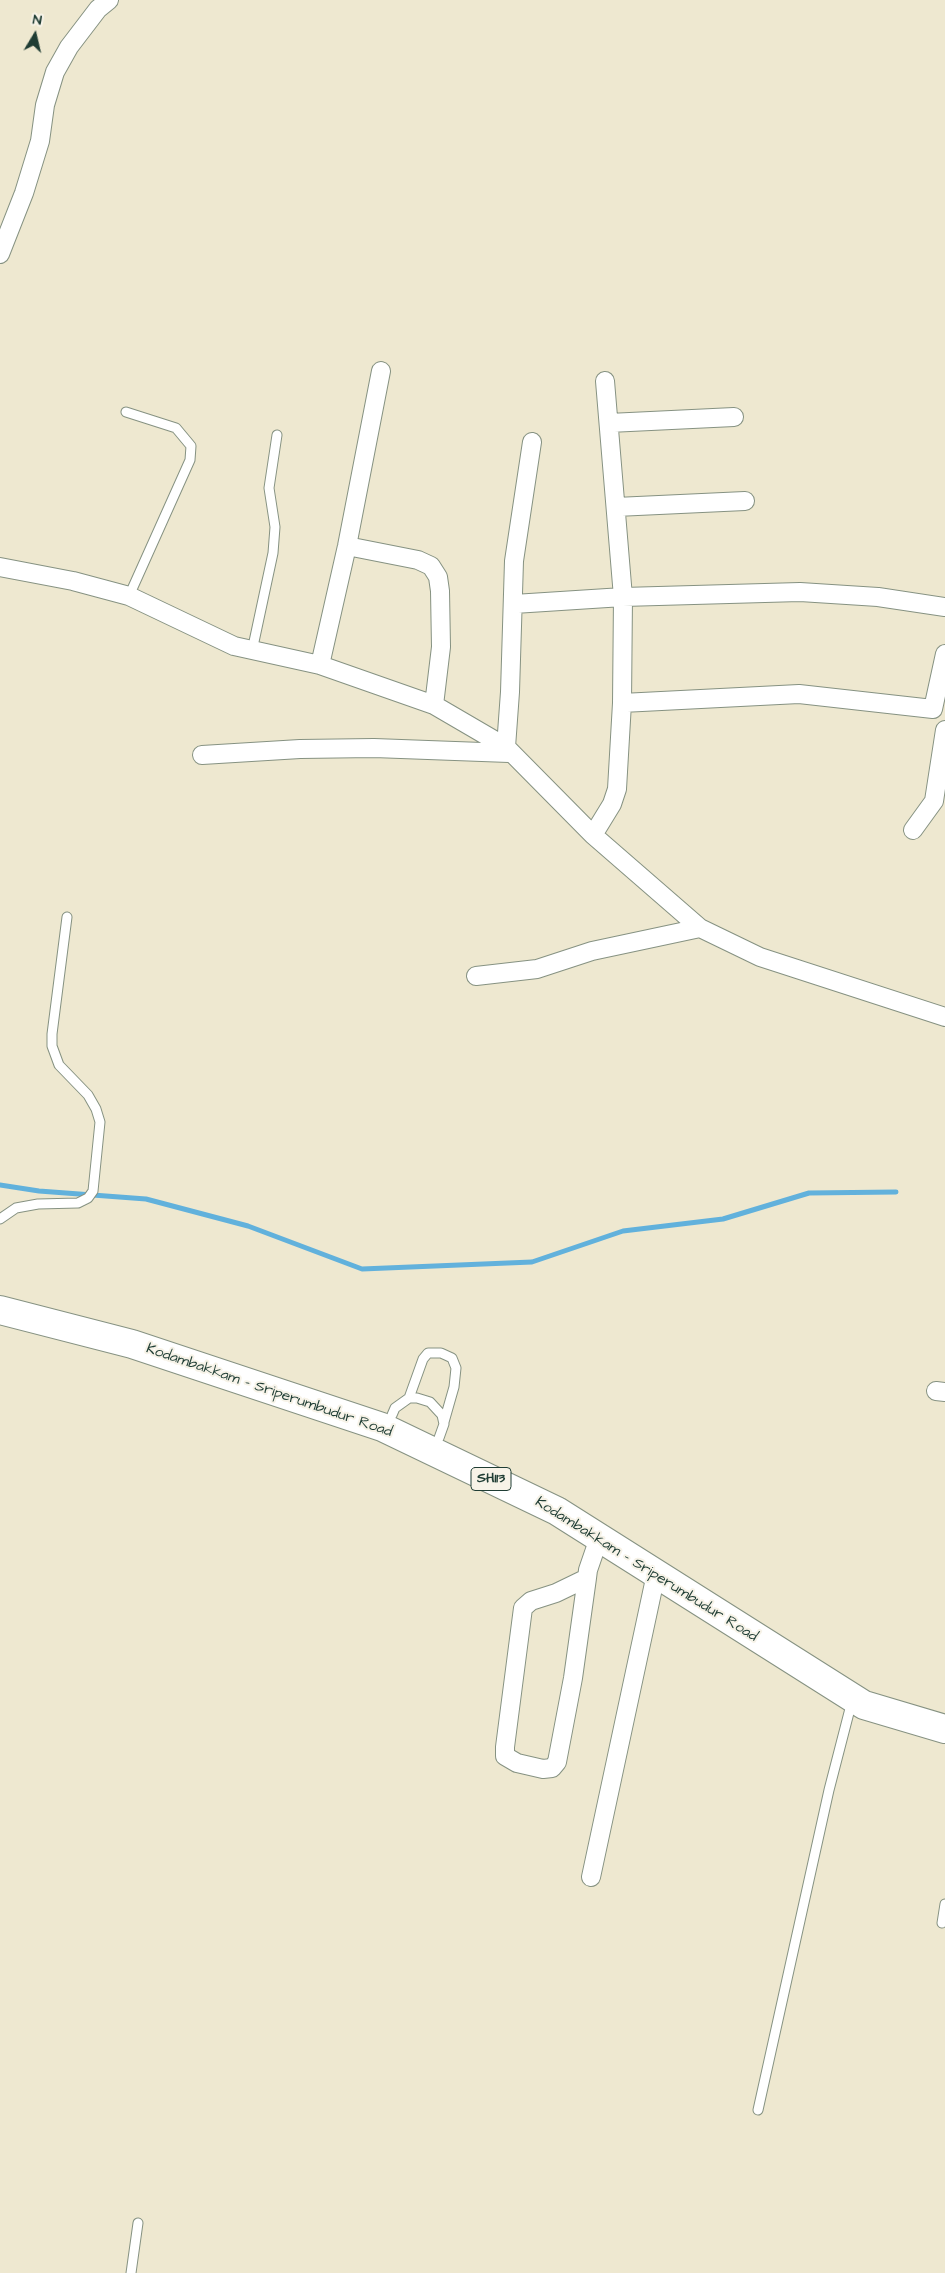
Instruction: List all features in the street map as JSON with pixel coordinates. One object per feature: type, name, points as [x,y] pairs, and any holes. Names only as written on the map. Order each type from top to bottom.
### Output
[{"type":"main road","name":"Kodambakkam – Sriperumbudur Road","points":[[0,1294],[136,1329],[237,1361],[400,1407],[564,1497],[804,1651],[882,1695],[945,1713]]},
{"type":"main road","name":"Kodambakkam – Sriperumbudur Road","points":[[0,1310],[132,1344],[382,1427],[557,1511],[864,1705],[945,1729]]},
{"type":"street","points":[[0,254],[24,193],[40,141],[45,105],[55,72],[69,47],[98,9],[109,0]]},
{"type":"street","points":[[320,665],[347,546],[381,371]]},
{"type":"street","points":[[593,835],[612,804],[617,789],[622,703],[624,597],[606,381]]},
{"type":"street","points":[[609,423],[734,417]]},
{"type":"street","points":[[507,750],[515,552],[532,442]]},
{"type":"street","points":[[616,507],[745,501]]},
{"type":"street","points":[[347,546],[418,560],[431,566],[438,577],[441,648],[434,705]]},
{"type":"street","points":[[0,567],[73,581],[129,596],[234,646],[320,665],[434,705],[507,750],[593,835],[700,928],[760,956],[945,1017]]},
{"type":"street","points":[[514,604],[624,597],[800,592],[878,597],[945,607]]},
{"type":"street","points":[[622,703],[799,694],[939,710],[945,654]]},
{"type":"street","points":[[913,830],[934,801],[945,730]]},
{"type":"street","points":[[202,755],[300,748],[507,750]]},
{"type":"street","points":[[476,976],[536,969],[592,951],[700,928]]},
{"type":"street","points":[[587,1578],[556,1593],[531,1601],[523,1608],[505,1756],[517,1763],[543,1769],[552,1768],[557,1762],[573,1678],[587,1578],[599,1538]]},
{"type":"street","points":[[591,1877],[656,1574]]},
{"type":"lane","points":[[126,412],[176,428],[191,446],[190,460],[129,596]]},
{"type":"lane","points":[[252,651],[273,553],[274,528],[269,488],[277,435]]},
{"type":"lane","points":[[0,1219],[16,1208],[38,1204],[78,1203],[88,1198],[93,1190],[100,1122],[96,1108],[88,1095],[59,1065],[52,1046],[67,917]]},
{"type":"lane","points":[[400,1407],[423,1359],[428,1353],[442,1353],[452,1358],[456,1368],[454,1387],[441,1430]]},
{"type":"lane","points":[[758,2110],[829,1790],[853,1699]]},
{"type":"lane","points":[[942,1923],[945,1904]]},
{"type":"lane","points":[[131,2273],[138,2223]]},
{"type":"waterway","points":[[0,1185],[39,1191],[146,1199],[248,1226],[362,1269],[532,1262],[623,1231],[723,1219],[809,1193],[896,1192]]}]
